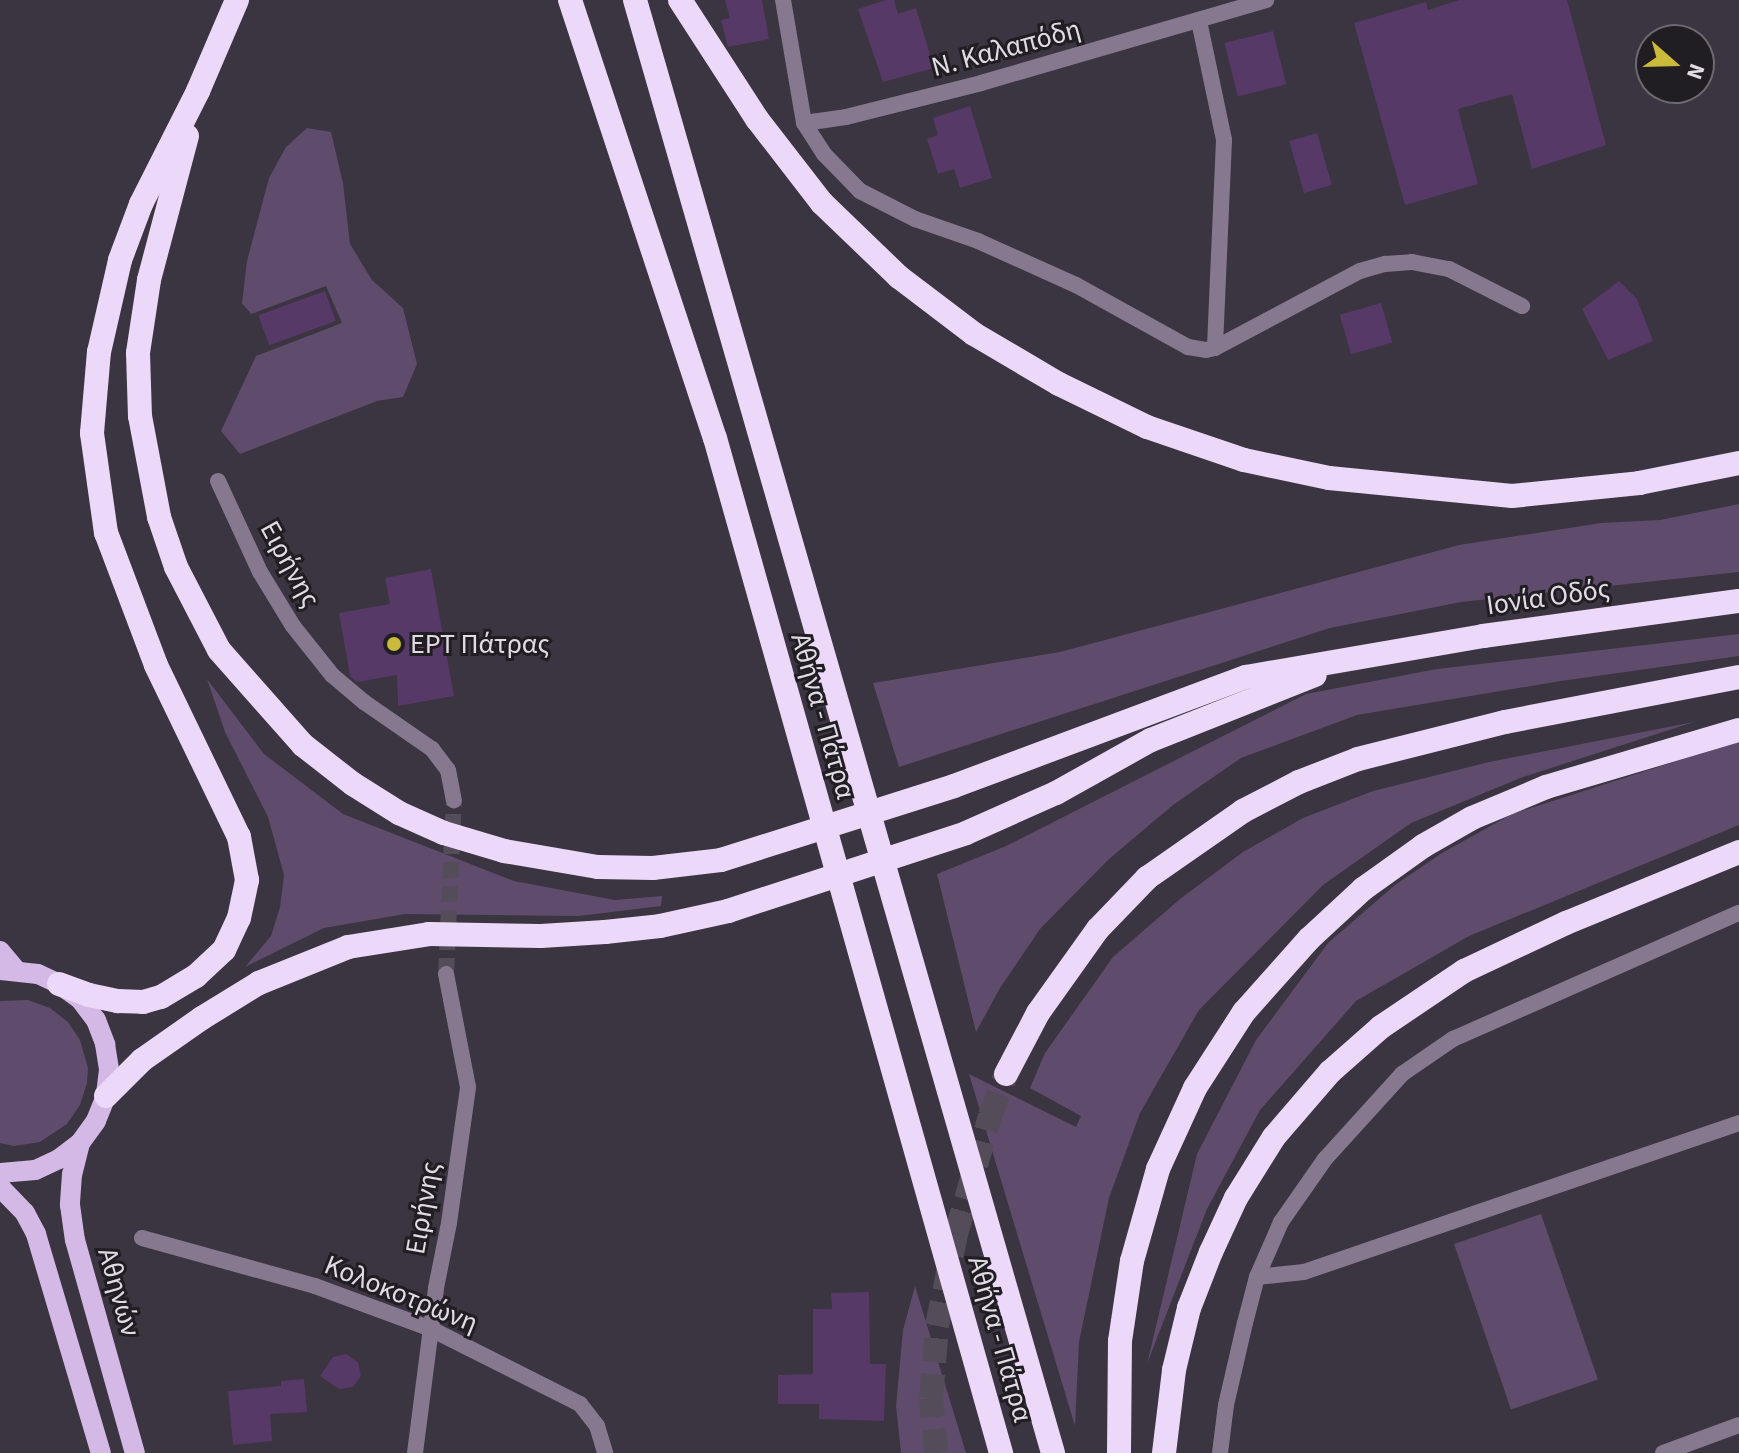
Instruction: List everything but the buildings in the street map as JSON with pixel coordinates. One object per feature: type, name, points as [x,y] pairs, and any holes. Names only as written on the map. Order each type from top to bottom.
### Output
[{"type":"highway","points":[[59,984],[118,1001],[143,1002],[161,997],[196,976],[224,950],[239,918],[247,880],[239,837],[156,665],[120,574],[106,533],[92,433],[99,352],[120,260],[141,204],[198,91],[237,0]]},
{"type":"highway","name":"Αθήνα - Πάτρα","points":[[570,0],[715,438],[1001,1453]]},
{"type":"highway","name":"Αθήνα - Πάτρα","points":[[635,0],[1053,1453]]},
{"type":"highway","points":[[680,0],[757,119],[822,203],[899,277],[974,334],[1059,384],[1147,427],[1244,460],[1329,478],[1512,496],[1639,483],[1739,463]]},
{"type":"highway","points":[[198,91],[149,280],[138,353],[140,416],[159,517],[176,567],[219,650],[303,745],[353,784],[399,813],[444,833],[528,857],[598,867],[653,868],[721,860],[954,786],[1246,677],[1365,655]]},
{"type":"highway","name":"Ιονία Οδός","points":[[1365,655],[1739,601]]},
{"type":"highway","points":[[106,1096],[142,1060],[202,1018],[259,983],[348,947],[429,934],[541,936],[605,932],[660,926],[728,911],[966,833],[1056,793],[1151,740],[1365,655]]},
{"type":"highway","points":[[1006,1074],[1038,1013],[1098,929],[1147,878],[1243,811],[1299,782],[1371,756],[1505,722],[1739,677]]},
{"type":"highway","points":[[1119,1453],[1120,1341],[1132,1261],[1154,1182],[1195,1088],[1244,1012],[1309,939],[1363,889],[1460,825],[1546,787],[1739,730]]},
{"type":"highway","points":[[1164,1453],[1174,1370],[1189,1308],[1211,1252],[1236,1198],[1274,1137],[1330,1072],[1381,1027],[1464,971],[1566,923],[1739,852]]},
{"type":"main road","name":"Αθηνών","points":[[0,951],[8,970],[59,984],[80,999],[101,1032],[109,1070],[106,1096],[96,1121],[80,1143],[59,1159],[35,1170],[0,1173]]},
{"type":"main road","name":"Αθηνών","points":[[80,1143],[72,1174],[70,1205],[75,1240],[135,1453]]},
{"type":"main road","points":[[0,1187],[25,1213],[36,1234],[101,1453]]},
{"type":"street","points":[[783,0],[804,123],[846,178],[873,200],[1038,267],[1105,300],[1175,342],[1198,350],[1215,348],[1352,274],[1385,264],[1412,262],[1449,269],[1522,306]]},
{"type":"street","name":"Ν. Καλαπόδη","points":[[804,123],[846,117],[981,83],[1265,0]]},
{"type":"street","points":[[1199,21],[1224,140],[1215,348]]},
{"type":"street","name":"Ειρήνης","points":[[218,481],[260,572],[293,626],[332,675],[364,702],[432,749],[448,770],[454,800]]},
{"type":"street","points":[[1220,1453],[1226,1405],[1257,1277],[1281,1222],[1325,1159],[1402,1074],[1453,1039],[1739,913]]},
{"type":"street","name":"Ειρήνης","points":[[415,1453],[468,1087],[446,974]]},
{"type":"street","points":[[1257,1277],[1304,1272],[1739,1123]]},
{"type":"street","name":"Κολοκοτρώνη","points":[[142,1238],[315,1286],[431,1329],[580,1404],[597,1426],[605,1453]]},
{"type":"street","points":[[1663,1453],[1739,1425]]},
{"type":"shaded area","points":[[307,128],[331,132],[343,183],[350,244],[372,280],[403,308],[417,364],[403,397],[377,401],[240,454],[221,431],[256,356],[342,323],[326,286],[251,314],[242,303],[247,261],[269,178],[286,147]]},
{"type":"shaded area","points":[[1739,504],[1739,572],[1461,602],[1330,628],[899,767],[873,683],[1060,652],[1459,545],[1601,523],[1660,520]]},
{"type":"shaded area","points":[[1739,634],[1739,656],[1561,681],[1357,715],[1241,758],[1173,805],[1108,860],[1040,929],[1000,988],[976,1032],[937,874],[1006,846],[1306,694],[1437,669]]},
{"type":"shaded area","points":[[207,679],[264,754],[343,814],[514,881],[615,900],[662,896],[661,906],[579,916],[405,914],[324,928],[245,967],[271,936],[280,907],[284,875],[268,817],[225,732]]},
{"type":"shaded area","points":[[1694,722],[1523,777],[1411,823],[1323,885],[1199,1010],[1140,1113],[1109,1198],[1079,1342],[1075,1426],[969,1074],[1076,1127],[1081,1116],[1030,1088],[1045,1053],[1113,957],[1180,899],[1243,852],[1303,818],[1373,791],[1489,762]]},
{"type":"shaded area","points":[[1739,741],[1739,825],[1469,936],[1356,1001],[1260,1110],[1207,1209],[1147,1364],[1197,1154],[1256,1040],[1328,943],[1395,885],[1442,853],[1512,814]]},
{"type":"shaded area","points":[[28,1000],[50,1008],[68,1022],[80,1040],[88,1068],[87,1083],[80,1105],[67,1124],[40,1142],[14,1146],[0,1143],[0,1001]]},
{"type":"shaded area","points":[[1541,1214],[1598,1379],[1511,1409],[1454,1244]]},
{"type":"shaded area","points":[[915,1286],[966,1453],[901,1453],[896,1406],[903,1330]]},
{"type":"tunnel","points":[[446,974],[454,800]]},
{"type":"tunnel","points":[[936,1453],[931,1398],[937,1326],[956,1234],[990,1116],[1006,1074]]},
{"type":"place","name":"ΕΡΤ Πάτρας","points":[[394,644]]}]
